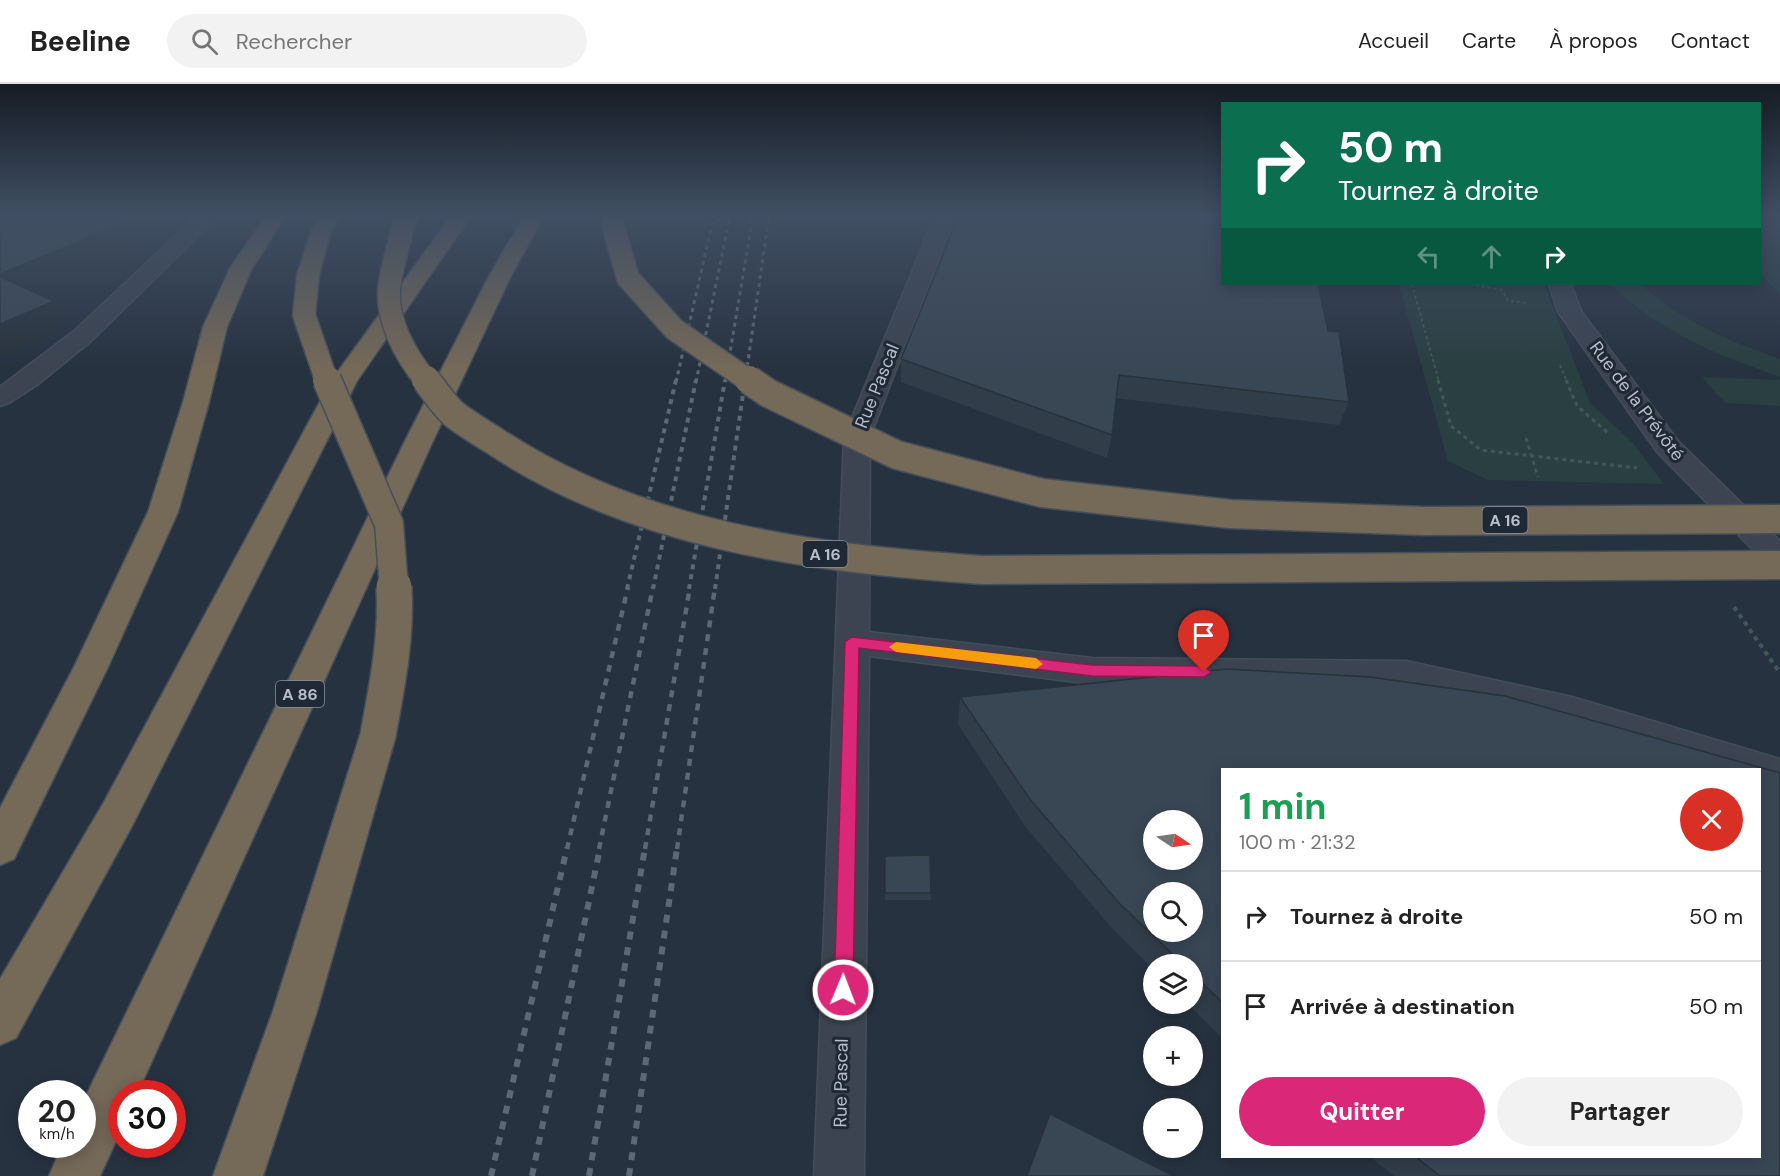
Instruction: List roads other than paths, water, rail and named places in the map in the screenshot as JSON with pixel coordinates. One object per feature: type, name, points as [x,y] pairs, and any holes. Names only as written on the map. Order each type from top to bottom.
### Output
[{"type":"highway","points":[[0,847],[91,667],[163,512],[196,402],[215,327],[242,267]]},
{"type":"highway","points":[[238,1176],[295,1011],[378,735],[390,668],[394,607],[389,524],[318,360],[304,315],[310,267]]},
{"type":"highway","name":"A 16","points":[[394,267],[389,290],[395,328],[412,363],[454,414],[530,465],[612,503],[738,540],[873,562],[982,570],[1780,565]]},
{"type":"highway","points":[[0,1022],[118,814],[344,381],[425,267]]},
{"type":"highway","name":"A 86","points":[[74,1176],[417,442],[505,267]]},
{"type":"highway","name":"A 16","points":[[625,267],[628,278],[674,329],[768,393],[897,456],[1042,493],[1230,514],[1424,521],[1780,519]]},
{"type":"street","points":[[0,398],[66,350],[155,267]]},
{"type":"street","name":"Rue Pascal","points":[[839,1176],[857,437],[925,267]]},
{"type":"street","name":"Rue de la Prévôté","points":[[1560,285],[1570,312],[1668,446],[1780,559]]},
{"type":"street","points":[[852,642],[1092,670],[1406,674],[1572,711],[1754,768]]},
{"type":"street","points":[[1761,770],[1780,776]]},
{"type":"railway","points":[[676,382],[702,267]]},
{"type":"railway","points":[[696,382],[720,267]]},
{"type":"railway","points":[[725,382],[744,267]]},
{"type":"railway","points":[[745,382],[762,267]]},
{"type":"railway","points":[[627,589],[676,380]]},
{"type":"railway","points":[[653,589],[696,380]]},
{"type":"railway","points":[[689,589],[725,380]]},
{"type":"railway","points":[[715,589],[745,380]]},
{"type":"railway","points":[[567,849],[628,587]]},
{"type":"railway","points":[[599,849],[653,587]]},
{"type":"railway","points":[[645,849],[690,587]]},
{"type":"railway","points":[[677,849],[715,587]]},
{"type":"railway","points":[[491,1176],[567,848]]},
{"type":"railway","points":[[532,1176],[600,848]]},
{"type":"railway","points":[[589,1176],[645,848]]},
{"type":"railway","points":[[629,1176],[677,848]]}]
